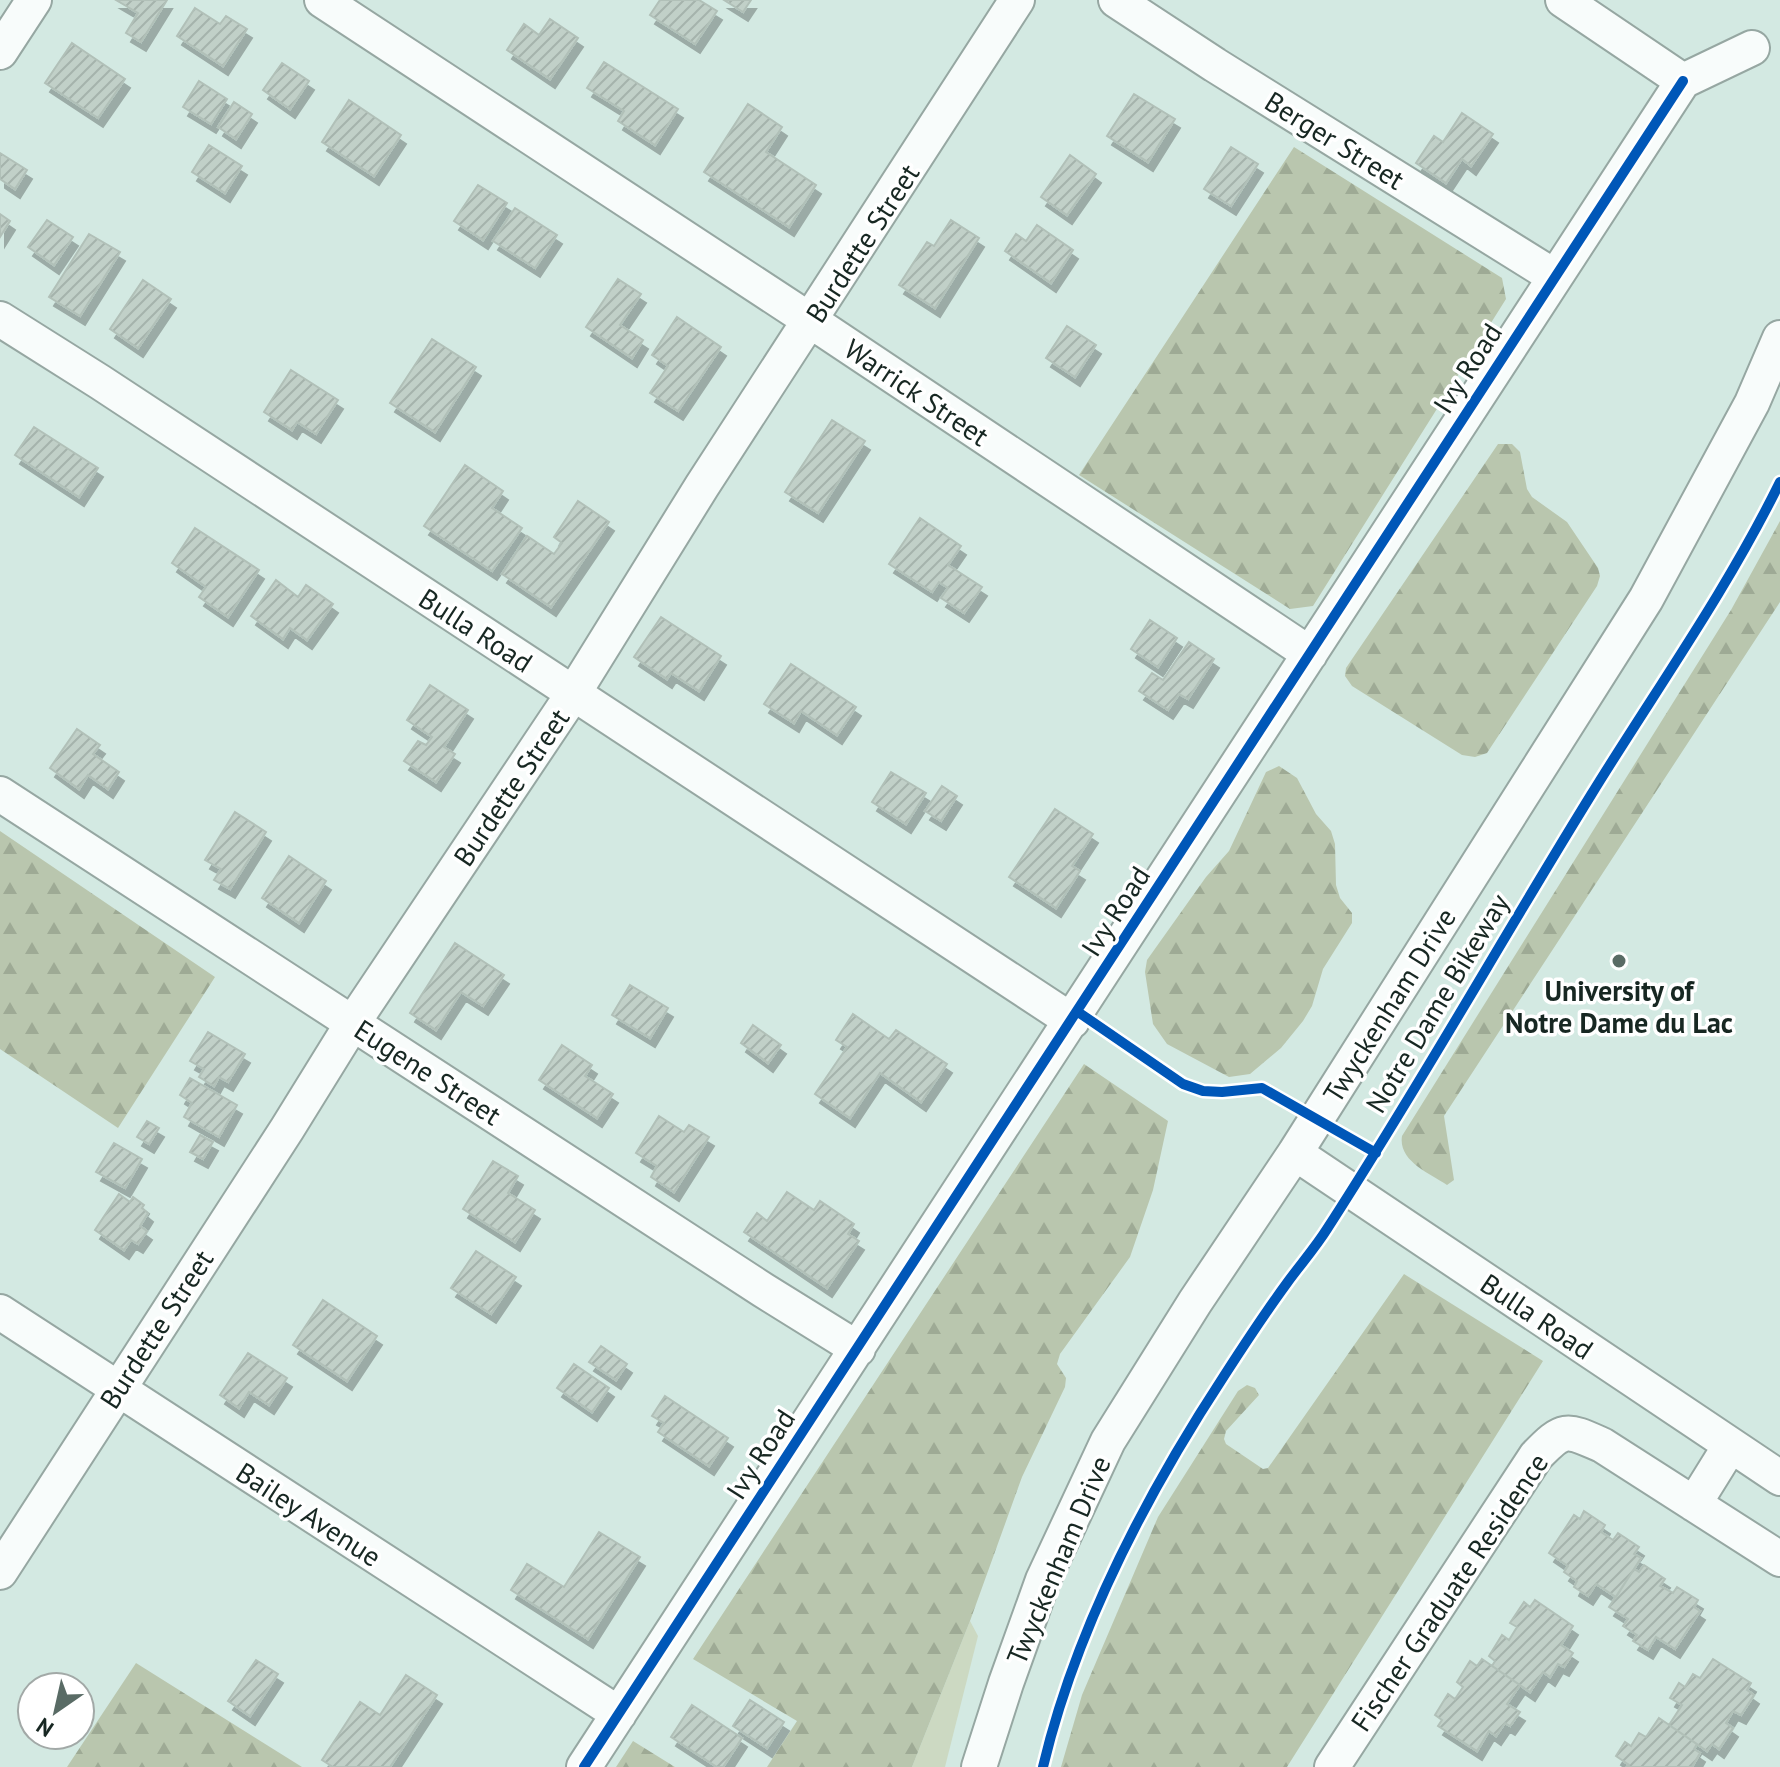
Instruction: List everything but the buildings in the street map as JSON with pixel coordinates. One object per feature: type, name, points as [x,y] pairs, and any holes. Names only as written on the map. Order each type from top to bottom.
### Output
[{"type":"street","points":[[0,52],[34,0]]},
{"type":"street","name":"Warrick Street","points":[[322,0],[1310,654]]},
{"type":"street","name":"Burdette Street","points":[[0,1572],[352,1024],[573,694],[702,486],[1017,0]]},
{"type":"street","name":"Berger Street","points":[[1116,0],[1555,277]]},
{"type":"street","points":[[1563,0],[1683,81],[1752,48]]},
{"type":"street","name":"Ivy Road","points":[[584,1767],[1683,81]]},
{"type":"street","name":"Bulla Road","points":[[0,319],[1072,1021]]},
{"type":"street","name":"Twyckenham Drive","points":[[979,1767],[1043,1580],[1108,1441],[1195,1302],[1295,1153],[1646,599],[1752,403],[1780,338]]},
{"type":"street","name":"Eugene Street","points":[[0,794],[858,1349]]},
{"type":"street","name":"Bulla Road","points":[[1295,1153],[1780,1478]]},
{"type":"street","name":"Bailey Avenue","points":[[0,1312],[619,1714]]},
{"type":"street","name":"Fischer Graduate Residence","points":[[1332,1767],[1536,1456],[1555,1436],[1574,1433],[1602,1445],[1780,1559]]},
{"type":"street","points":[[1694,1504],[1730,1446]]},
{"type":"green space","points":[[1294,147],[1502,278],[1506,299],[1313,606],[1290,609],[1079,475]]},
{"type":"green space","points":[[1498,444],[1512,444],[1520,452],[1527,489],[1532,497],[1567,522],[1598,568],[1600,576],[1597,586],[1487,753],[1475,757],[1462,755],[1352,686],[1345,676],[1346,668]]},
{"type":"green space","points":[[1780,521],[1780,602],[1444,1116],[1454,1180],[1447,1185],[1410,1159],[1402,1145],[1402,1136],[1731,610]]},
{"type":"green space","points":[[1279,766],[1297,778],[1316,814],[1331,831],[1335,844],[1336,885],[1340,898],[1352,913],[1352,923],[1323,969],[1312,1006],[1303,1021],[1281,1048],[1250,1074],[1229,1077],[1167,1044],[1153,1024],[1145,972],[1147,960],[1206,877],[1229,851],[1266,772]]},
{"type":"green space","points":[[0,831],[215,977],[118,1128],[0,1049]]},
{"type":"green space","points":[[1084,1064],[1168,1121],[1153,1190],[1130,1257],[1060,1354],[1057,1364],[1066,1378],[1065,1387],[1022,1477],[970,1621],[912,1767],[767,1767],[797,1721],[693,1659]]},
{"type":"green space","points":[[1404,1274],[1543,1361],[1287,1767],[1061,1767],[1082,1695],[1158,1517],[1238,1391],[1247,1385],[1255,1388],[1259,1395],[1226,1431],[1224,1439],[1226,1444],[1263,1469],[1268,1468]]},
{"type":"green space","points":[[970,1621],[978,1636],[945,1767],[912,1767]]},
{"type":"green space","points":[[136,1663],[302,1767],[67,1767],[78,1751],[96,1751],[96,1723]]},
{"type":"green space","points":[[633,1741],[675,1767],[616,1767]]},
{"type":"cycle path","points":[[584,1767],[1683,81]]},
{"type":"cycle path","name":"Notre Dame Bikeway","points":[[1043,1767],[1057,1715],[1094,1614],[1167,1468],[1247,1341],[1361,1175],[1591,795],[1737,563],[1780,482]]},
{"type":"cycle path","points":[[1078,1012],[1183,1084],[1203,1091],[1222,1092],[1262,1088],[1376,1153]]},
{"type":"place","name":"University of Notre Dame du Lac","points":[[1619,961]]}]
